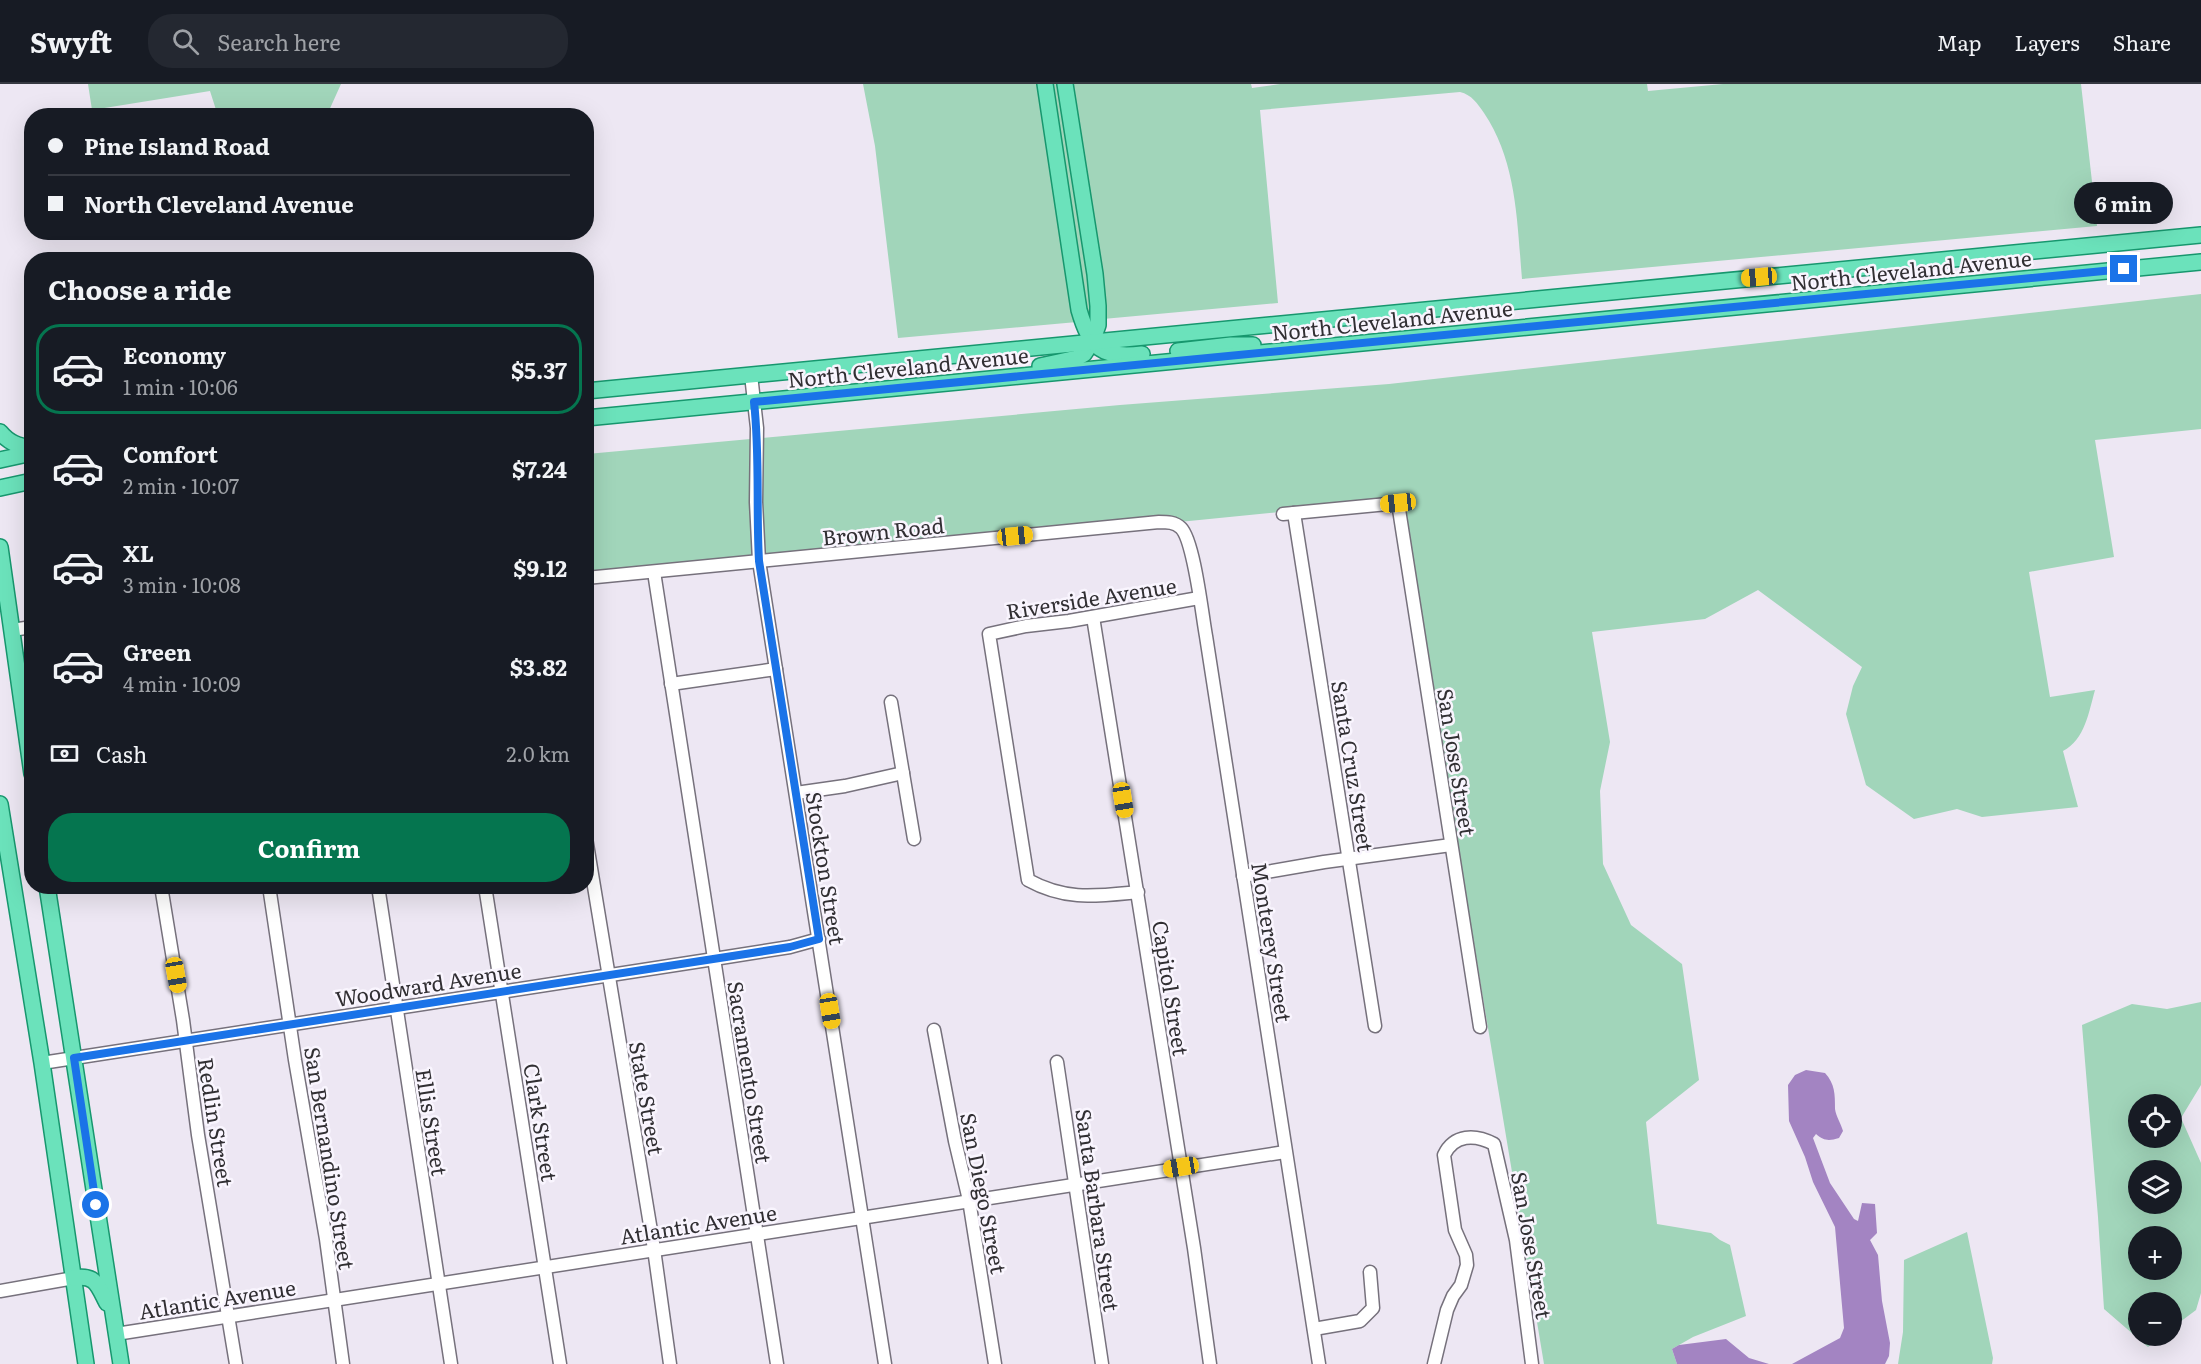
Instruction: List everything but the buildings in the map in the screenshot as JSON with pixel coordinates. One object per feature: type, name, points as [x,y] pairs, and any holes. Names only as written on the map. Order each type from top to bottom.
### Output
[{"type":"main road","points":[[1045,84],[1079,310],[1092,342],[1114,356],[1232,345],[1345,345]]},
{"type":"main road","points":[[978,380],[1077,358],[1084,354],[1092,342],[1098,325],[1098,306],[1065,84]]},
{"type":"main road","name":"North Cleveland Avenue","points":[[594,389],[2201,235]]},
{"type":"main road","name":"North Cleveland Avenue","points":[[594,417],[2201,262]]},
{"type":"main road","points":[[0,432],[17,446],[24,447]]},
{"type":"main road","points":[[0,460],[24,455]]},
{"type":"main road","points":[[0,488],[24,483]]},
{"type":"main road","points":[[0,547],[24,716]]},
{"type":"main road","points":[[0,804],[42,1063],[86,1364]]},
{"type":"main road","points":[[47,894],[121,1364]]},
{"type":"main road","points":[[74,1278],[85,1276],[95,1282],[113,1314]]},
{"type":"street","name":"Stockton Street","points":[[751,375],[757,428],[756,509],[759,561],[885,1364]]},
{"type":"street","name":"San Jose Street","points":[[1289,513],[1398,503],[1480,1027]]},
{"type":"street","name":"Santa Cruz Street","points":[[1289,513],[1375,1026]]},
{"type":"street","name":"Brown Road","points":[[594,577],[1159,522],[1173,523],[1181,528]]},
{"type":"street","name":"Monterey Street","points":[[1181,528],[1189,542],[1199,598],[1319,1364]]},
{"type":"street","name":"Sacramento Street","points":[[654,572],[777,1364]]},
{"type":"street","name":"Riverside Avenue","points":[[1138,892],[1084,897],[1043,888],[1028,880],[989,634],[1199,598]]},
{"type":"street","name":"Capitol Street","points":[[1093,617],[1138,892],[1210,1364]]},
{"type":"street","points":[[12,630],[24,628]]},
{"type":"street","points":[[671,684],[776,669]]},
{"type":"street","points":[[891,702],[914,839]]},
{"type":"street","points":[[796,793],[845,786],[903,773]]},
{"type":"street","points":[[1243,876],[1452,845]]},
{"type":"street","name":"State Street","points":[[594,888],[654,1249],[670,1364]]},
{"type":"street","name":"Redlin Street","points":[[162,894],[198,1135],[236,1364]]},
{"type":"street","name":"San Bernandino Street","points":[[270,894],[295,1060],[326,1239],[343,1364]]},
{"type":"street","name":"Ellis Street","points":[[379,894],[451,1364]]},
{"type":"street","name":"Clark Street","points":[[486,894],[560,1364]]},
{"type":"street","name":"Woodward Avenue","points":[[42,1063],[790,947],[819,939]]},
{"type":"street","name":"San Diego Street","points":[[934,1030],[955,1141],[969,1200],[995,1364]]},
{"type":"street","name":"Santa Barbara Street","points":[[1057,1062],[1102,1364]]},
{"type":"street","name":"San Jose Street","points":[[1434,1364],[1447,1310],[1461,1285],[1467,1265],[1466,1255],[1455,1230],[1444,1155],[1449,1144],[1460,1139],[1485,1139],[1494,1144],[1516,1240],[1533,1364]]},
{"type":"street","name":"Atlantic Avenue","points":[[116,1334],[438,1282],[1285,1152]]},
{"type":"street","points":[[1314,1329],[1360,1321],[1373,1308],[1370,1272]]},
{"type":"street","points":[[0,1292],[74,1278]]},
{"type":"green space","points":[[88,84],[341,84],[330,108],[215,108],[210,91],[104,108],[92,108]]},
{"type":"green space","points":[[863,84],[1039,84],[1077,322],[898,338],[875,146]]},
{"type":"green space","points":[[1050,84],[1059,84],[1089,275],[1092,320],[1088,321]]},
{"type":"green space","points":[[1070,84],[1251,84],[1252,88],[1280,84],[1647,84],[1648,91],[1723,84],[2081,84],[2097,226],[1522,279],[1516,214],[1509,172],[1495,132],[1479,106],[1468,95],[1460,92],[1260,110],[1278,303],[1103,319]]},
{"type":"green space","points":[[2201,294],[2201,429],[2095,440],[2114,557],[2029,572],[2050,697],[2095,690],[2081,732],[2076,740],[2063,751],[2078,807],[1982,817],[1957,809],[1914,819],[1866,785],[1846,714],[1853,686],[1862,667],[1758,590],[1705,619],[1592,632],[1610,742],[1600,791],[1603,864],[1631,925],[1682,964],[1699,1080],[1646,1122],[1657,1224],[1711,1233],[1730,1245],[1746,1316],[1693,1337],[1672,1349],[1677,1364],[1544,1364],[1400,500],[594,580],[594,453],[1120,405],[1389,384]]},
{"type":"green space","points":[[2201,1002],[2201,1085],[2182,1116],[2182,1094],[2128,1094],[2128,1148],[2182,1148],[2182,1120],[2201,1163],[2201,1293],[2196,1310],[2182,1320],[2182,1292],[2128,1292],[2128,1330],[2104,1309],[2082,1025],[2132,1004],[2167,1009]]},
{"type":"green space","points":[[1967,1232],[1993,1358],[1992,1364],[1898,1364],[1903,1332],[1904,1260]]},
{"type":"shaded area","points":[[1806,1070],[1825,1073],[1831,1081],[1836,1112],[1843,1131],[1839,1138],[1835,1139],[1824,1139],[1816,1134],[1813,1138],[1830,1183],[1854,1219],[1858,1221],[1862,1203],[1875,1204],[1877,1233],[1870,1240],[1878,1255],[1882,1301],[1890,1343],[1889,1356],[1885,1364],[1792,1364],[1840,1338],[1844,1328],[1835,1227],[1813,1182],[1789,1121],[1788,1085],[1795,1075]]},
{"type":"shaded area","points":[[1726,1339],[1749,1358],[1769,1364],[1677,1364],[1672,1349],[1679,1345]]},
{"type":"route","points":[[96,1205],[74,1058],[790,947],[819,939],[759,561],[756,516],[757,428],[754,402],[2124,269]]}]
